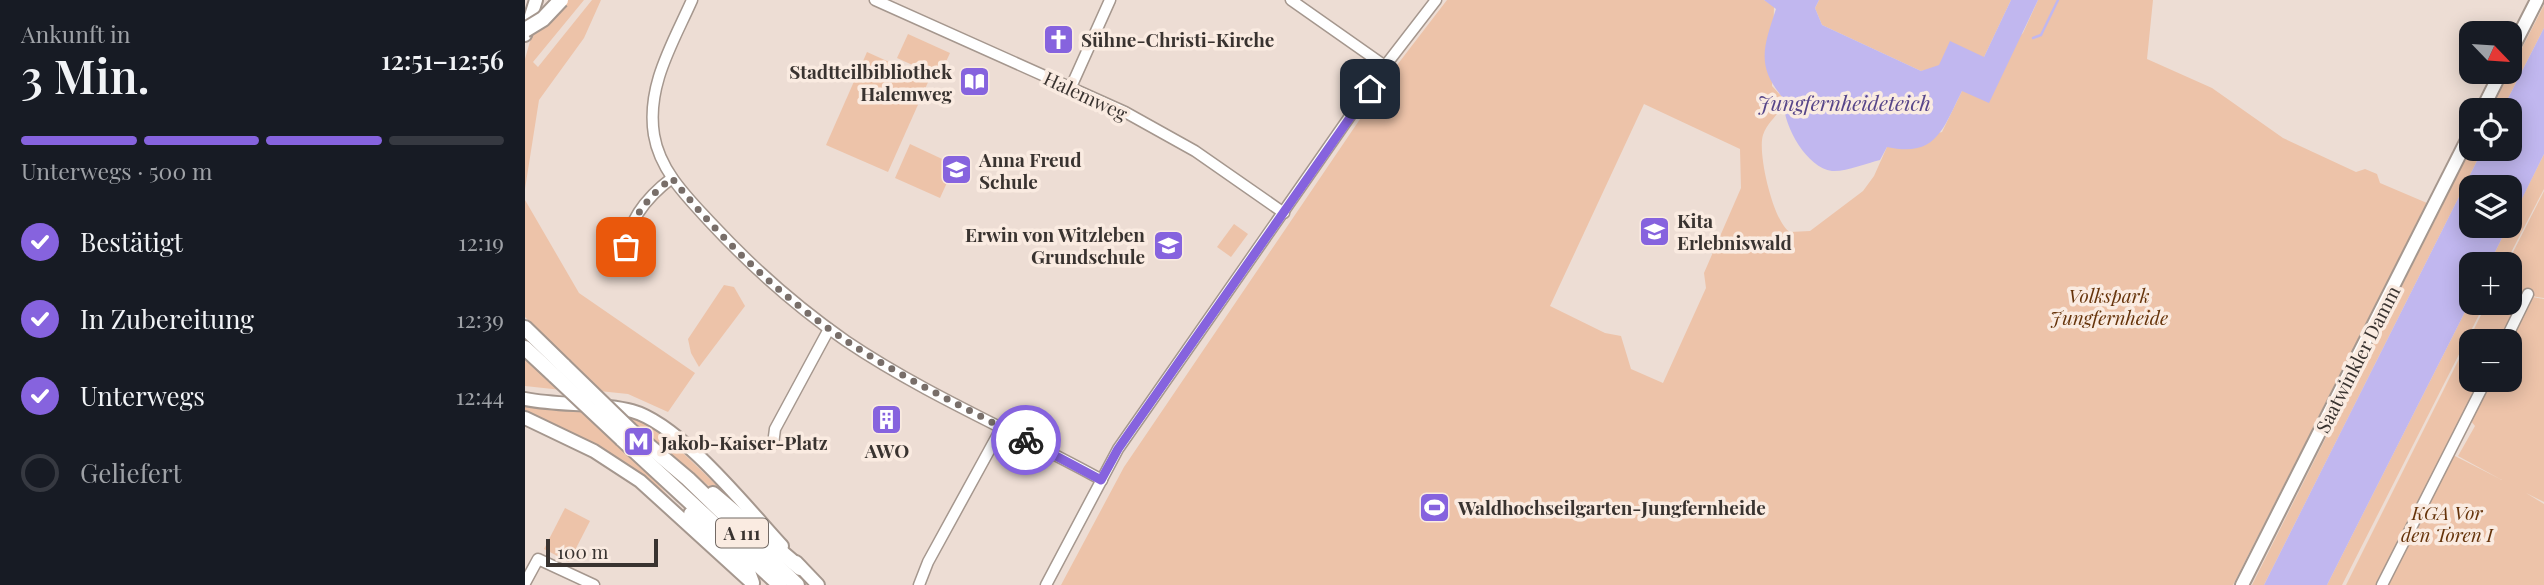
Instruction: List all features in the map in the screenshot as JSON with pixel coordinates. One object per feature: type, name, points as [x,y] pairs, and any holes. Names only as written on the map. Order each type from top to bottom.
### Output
[{"type":"highway","points":[[525,30],[543,19],[561,0]]},
{"type":"highway","name":"A 111","points":[[525,328],[559,371]]},
{"type":"highway","name":"A 111","points":[[525,348],[559,371],[633,436],[688,479],[797,585]]},
{"type":"highway","name":"A 111","points":[[633,436],[684,497],[780,585]]},
{"type":"highway","points":[[688,479],[730,508],[800,568]]},
{"type":"highway","points":[[684,497],[686,508],[748,572],[753,584]]},
{"type":"main road","points":[[525,35],[536,0]]},
{"type":"main road","points":[[2522,29],[2537,0]]},
{"type":"main road","name":"Saatwinkler Damm","points":[[2242,585],[2459,156]]},
{"type":"main road","points":[[525,399],[632,411],[662,426],[692,451],[818,585]]},
{"type":"main road","points":[[525,418],[594,451],[640,481],[753,584]]},
{"type":"street","points":[[692,0],[661,71],[653,102],[657,146],[672,178],[735,248],[829,329],[895,371],[1101,480]]},
{"type":"street","name":"Halemweg","points":[[875,0],[1118,108],[1195,151],[1284,214]]},
{"type":"street","points":[[1071,87],[1110,0]]},
{"type":"street","points":[[1291,0],[1385,66]]},
{"type":"street","points":[[1046,585],[1118,449],[1385,66],[1436,0]]},
{"type":"street","points":[[629,257],[626,247],[632,225],[647,202],[672,178]]},
{"type":"street","points":[[2511,329],[2528,294]]},
{"type":"street","points":[[773,444],[778,424],[829,329]]},
{"type":"street","points":[[2382,585],[2480,392]]},
{"type":"street","points":[[919,585],[928,562],[1002,427]]},
{"type":"street","points":[[525,583],[538,559],[594,585]]},
{"type":"green space","points":[[568,0],[584,0],[533,62],[538,67],[592,0],[601,0],[584,38],[539,100],[525,189],[525,59],[533,31]]},
{"type":"green space","name":"Volkspark Jungfernheide","points":[[1447,0],[1764,0],[1774,6],[1772,86],[1784,99],[1763,135],[1762,157],[1773,203],[1784,226],[1790,232],[1810,231],[1863,191],[1874,176],[1887,147],[1942,132],[1962,91],[2023,33],[2038,0],[2153,0],[2147,59],[2212,88],[2283,138],[2356,172],[2365,169],[2377,174],[2380,183],[2427,203],[2233,585],[1061,585],[1124,467],[1394,69]],"holes":[[[1644,104],[1740,149],[1741,188],[1704,273],[1706,288],[1663,383],[1631,369],[1621,336],[1605,333],[1550,306]]]},
{"type":"green space","points":[[1819,0],[2011,0],[1984,57],[1921,71],[1822,25],[1815,8]]},
{"type":"green space","points":[[2544,5],[2544,28],[2522,71],[2522,48]]},
{"type":"green space","points":[[908,34],[950,53],[939,77],[897,58]]},
{"type":"green space","points":[[867,52],[929,80],[888,172],[826,145]]},
{"type":"green space","points":[[2503,84],[2515,84],[2508,98],[2496,98]]},
{"type":"green space","points":[[910,144],[955,165],[940,198],[895,178]]},
{"type":"green space","points":[[2544,154],[2544,189],[2522,231],[2522,198]]},
{"type":"green space","points":[[2464,161],[2477,161],[2470,175],[2459,175],[2459,197],[2264,585],[2252,585]]},
{"type":"green space","name":"KGA Vor den Toren I","points":[[2544,191],[2544,298],[2531,296],[2522,314],[2522,252],[2513,252]]},
{"type":"green space","points":[[525,200],[579,293],[695,373],[668,412],[628,394],[599,391],[525,317]]},
{"type":"green space","points":[[1234,224],[1248,234],[1231,257],[1217,247]]},
{"type":"green space","points":[[2502,238],[2519,238],[2511,252],[2495,252]]},
{"type":"green space","points":[[724,285],[734,287],[745,306],[699,367],[691,353],[688,339]]},
{"type":"green space","name":"KGA Vor den Toren I","points":[[2532,297],[2544,299],[2544,502],[2526,493],[2544,504],[2544,585],[2346,585],[2459,359],[2459,392],[2482,392],[2451,454],[2502,480],[2458,456],[2475,426],[2470,420],[2484,392],[2522,392],[2522,329],[2516,329]]},
{"type":"green space","points":[[2463,315],[2479,315],[2472,329],[2459,329],[2459,354],[2342,585],[2327,585]]},
{"type":"green space","name":"KGA Vor den Toren I","points":[[2481,315],[2521,315],[2514,329],[2474,329]]},
{"type":"green space","points":[[525,355],[562,390],[525,386]]},
{"type":"green space","points":[[525,404],[582,409],[634,458],[682,511],[610,455],[525,412]]},
{"type":"green space","points":[[624,413],[658,429],[759,526],[656,444]]},
{"type":"green space","points":[[565,508],[590,521],[569,562],[544,549]]},
{"type":"water","name":"Jungfernheideteich","points":[[1764,0],[1819,0],[1815,8],[1822,25],[1921,71],[1939,65],[1950,41],[1984,57],[2011,0],[2038,0],[1989,103],[1962,91],[1943,128],[1928,144],[1904,149],[1887,147],[1880,160],[1832,171],[1813,162],[1797,142],[1787,120],[1784,99],[1769,76],[1766,45],[1776,9]]},
{"type":"water","points":[[2544,28],[2544,154],[2522,199],[2522,175],[2470,175],[2477,161],[2522,161],[2522,98],[2508,98],[2515,84],[2522,84],[2522,71]]},
{"type":"water","points":[[2459,197],[2459,238],[2502,238],[2495,252],[2459,252],[2459,315],[2463,315],[2327,585],[2264,585]]},
{"type":"waterway","points":[[2033,38],[2041,35],[2058,0]]},
{"type":"way so far","points":[[626,247],[627,238],[640,212],[654,194],[672,178],[735,248],[829,329],[895,371],[1026,440]]},
{"type":"place","name":"Sühne-Christi-Kirche","points":[[1058,39]]},
{"type":"place","name":"Stadtteilbibliothek Halemweg","points":[[975,82]]},
{"type":"place","name":"Anna Freud Schule","points":[[956,170]]},
{"type":"place","name":"Kita Erlebniswald","points":[[1654,231]]},
{"type":"place","name":"Erwin von Witzleben Grundschule","points":[[1168,245]]},
{"type":"place","name":"AWO","points":[[887,419]]},
{"type":"place","name":"Jakob-Kaiser-Platz","points":[[638,442]]},
{"type":"place","name":"Waldhochseilgarten-Jungfernheide","points":[[1435,507]]},
{"type":"route","points":[[1026,440],[1101,480],[1118,449],[1370,89]]}]
